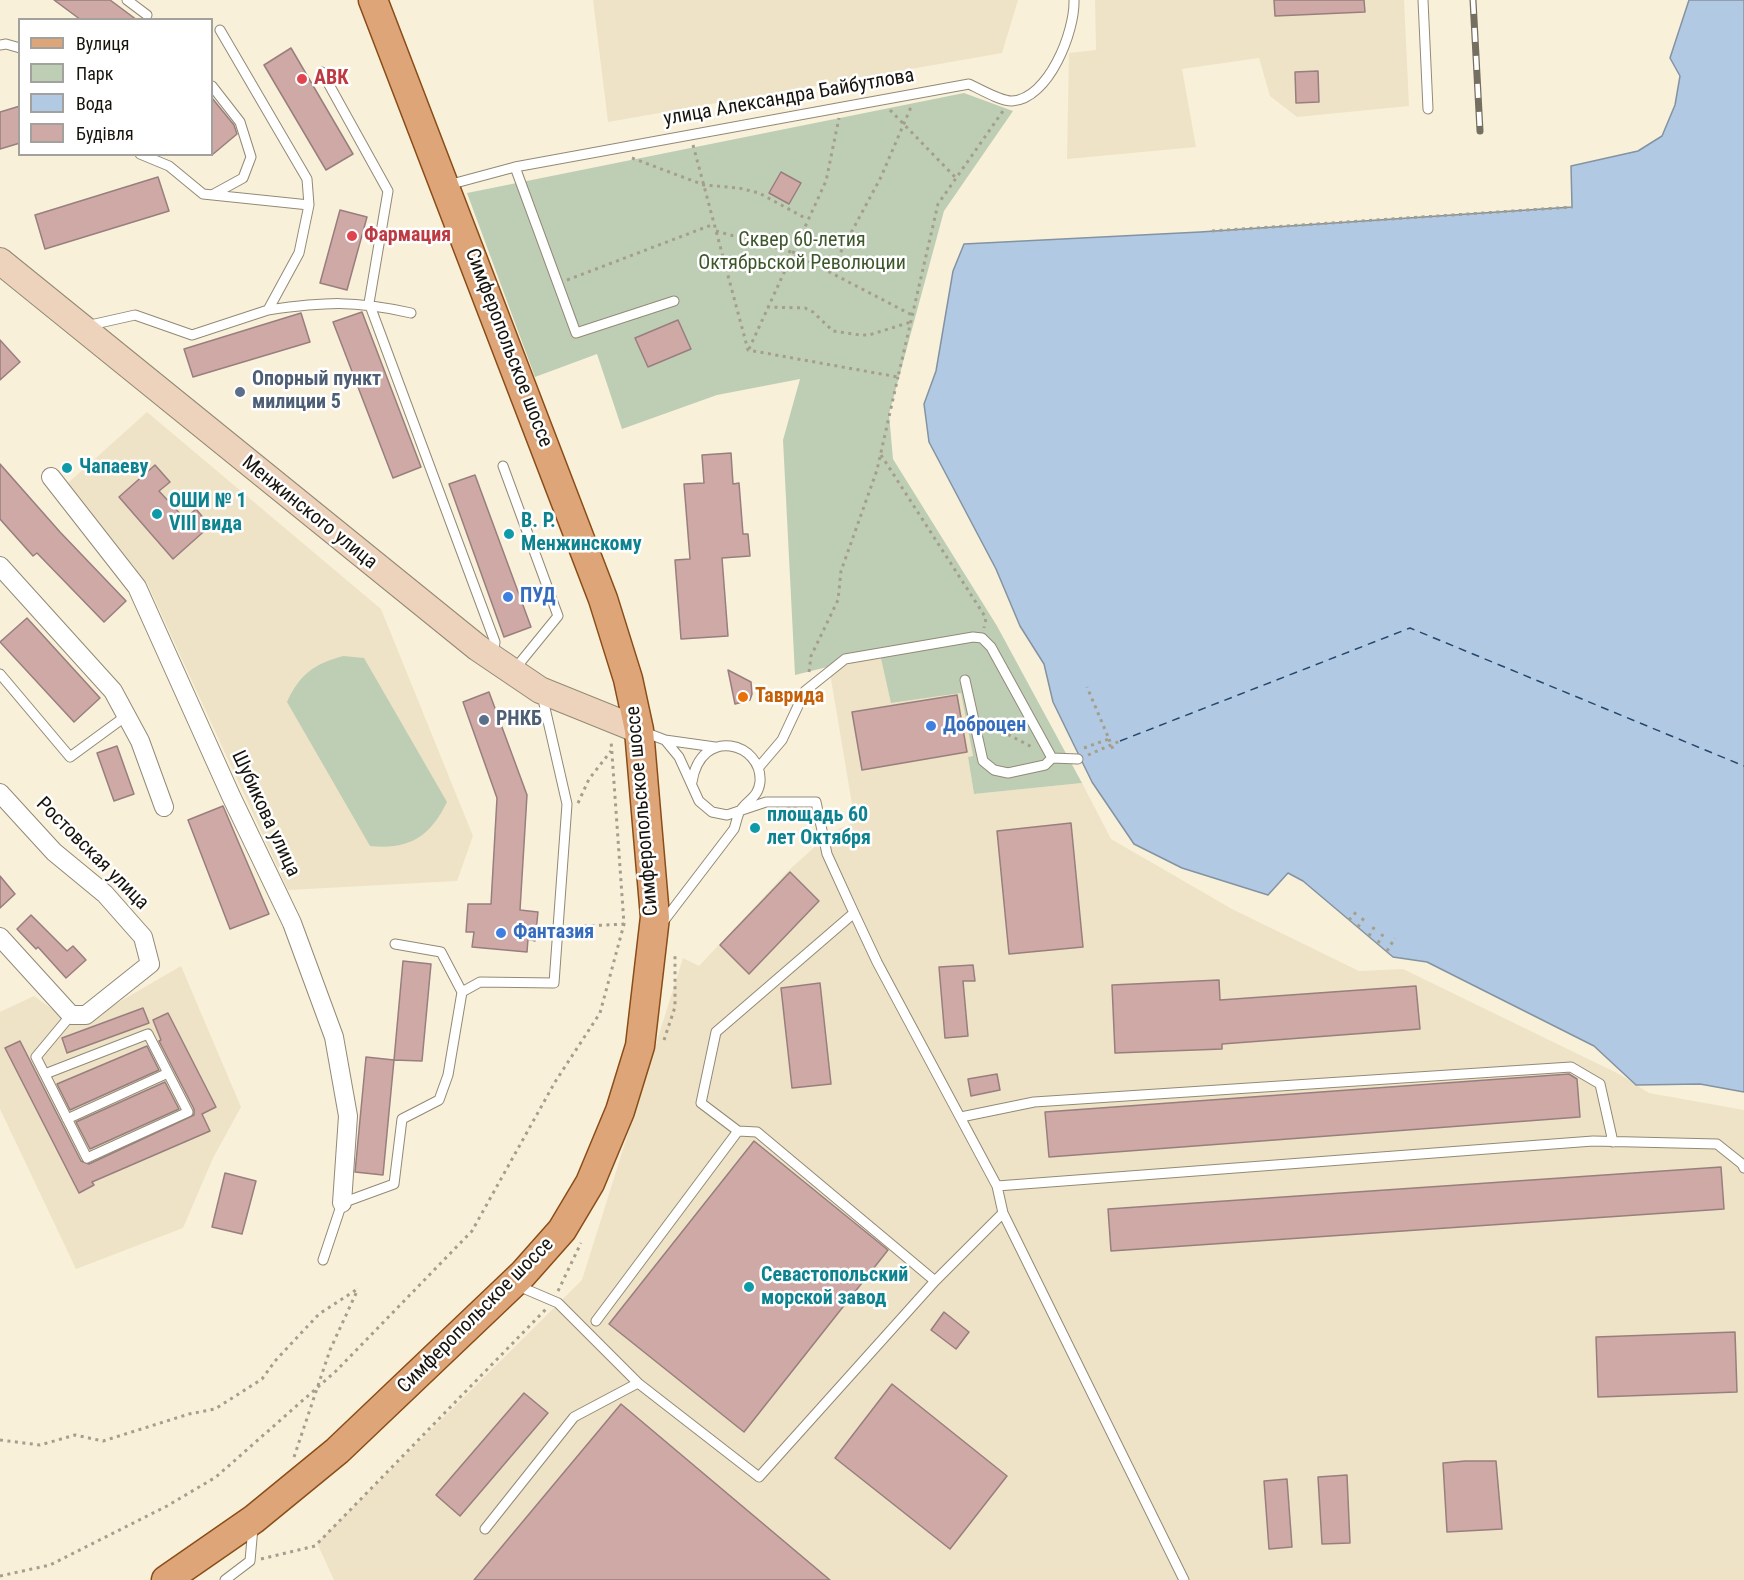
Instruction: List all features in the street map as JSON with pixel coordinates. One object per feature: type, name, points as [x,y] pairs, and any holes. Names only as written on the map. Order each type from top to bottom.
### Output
[{"type":"main road","name":"Симферопольское шоссе","points":[[165,1580],[254,1519],[337,1451],[514,1284],[562,1230],[590,1183],[620,1111],[640,1046],[655,917],[652,735],[628,679],[603,599],[378,5]]},
{"type":"street","name":"Менжинского улица","points":[[0,261],[414,598],[503,665],[540,690],[652,735]]},
{"type":"street","name":"Шубикова улица","points":[[51,477],[137,587],[231,796],[292,923],[334,1037],[348,1116],[342,1203]]},
{"type":"street","points":[[0,566],[113,691],[140,741],[164,807]]},
{"type":"street","name":"Ростовская улица","points":[[0,793],[54,852],[105,894],[142,937],[150,964],[86,1015],[71,1015]]},
{"type":"street","points":[[0,938],[71,1015]]},
{"type":"lane","points":[[127,0],[149,18]]},
{"type":"lane","points":[[1010,101],[1025,98],[1041,85],[1060,58],[1074,0]]},
{"type":"lane","points":[[1423,0],[1428,109]]},
{"type":"lane","points":[[220,30],[307,179],[309,205],[299,253],[268,310]]},
{"type":"lane","points":[[0,45],[18,47]]},
{"type":"lane","points":[[322,72],[388,191],[369,303],[503,665],[558,616],[503,466]]},
{"type":"lane","name":"улица Александра Байбутлова","points":[[446,185],[516,167],[969,84],[1010,101]]},
{"type":"lane","points":[[212,195],[243,178],[251,157],[240,122],[213,87]]},
{"type":"lane","points":[[145,156],[169,166],[203,194],[309,205]]},
{"type":"lane","points":[[516,167],[576,333],[674,301]]},
{"type":"lane","points":[[81,327],[135,315],[192,335],[268,310],[322,302],[369,303],[411,313]]},
{"type":"lane","points":[[759,767],[782,740],[805,691],[844,659],[963,637],[982,638],[991,647],[1052,758]]},
{"type":"lane","points":[[0,674],[70,757],[126,716]]},
{"type":"lane","points":[[965,680],[983,761],[994,770],[1008,773],[1033,769],[1045,765],[1052,758],[1077,755]]},
{"type":"lane","points":[[462,992],[480,982],[554,983],[567,804],[540,690]]},
{"type":"lane","points":[[652,735],[715,747],[734,746],[748,753],[759,767],[760,780],[756,796],[740,811],[734,829],[652,939]]},
{"type":"lane","points":[[652,735],[679,758],[699,801],[712,812],[728,815],[766,802],[816,802],[827,855],[854,913],[997,1186],[1003,1212],[1185,1580]]},
{"type":"lane","points":[[692,782],[695,766],[703,754],[715,747]]},
{"type":"lane","points":[[854,913],[716,1032],[701,1102],[738,1131],[757,1132],[935,1281]]},
{"type":"lane","points":[[323,1260],[342,1203],[394,1184],[402,1119],[439,1100],[448,1075],[462,992],[441,952],[395,944]]},
{"type":"lane","points":[[45,1074],[148,1034],[188,1113],[87,1158],[36,1057],[71,1015]]},
{"type":"lane","points":[[960,1117],[1034,1102],[1571,1067],[1600,1084],[1613,1142]]},
{"type":"lane","points":[[67,1119],[168,1073]]},
{"type":"lane","points":[[596,1321],[738,1131]]},
{"type":"lane","points":[[997,1186],[1613,1142],[1717,1144],[1744,1168]]},
{"type":"lane","points":[[514,1284],[558,1303],[638,1383],[759,1477],[935,1281],[1003,1212]]},
{"type":"lane","points":[[485,1529],[574,1417],[638,1383]]},
{"type":"lane","points":[[225,1580],[250,1562],[254,1519]]},
{"type":"path","points":[[830,272],[881,177],[916,93]]},
{"type":"path","points":[[880,100],[956,178]]},
{"type":"path","points":[[805,691],[811,656],[838,600],[841,571],[850,552],[881,454],[938,204],[1010,101]]},
{"type":"path","points":[[748,350],[791,252],[826,181],[841,107]]},
{"type":"path","points":[[690,135],[748,350]]},
{"type":"path","points":[[609,150],[704,185],[739,188],[759,193],[807,219]]},
{"type":"path","points":[[1212,231],[1573,207]]},
{"type":"path","points":[[557,284],[714,224]]},
{"type":"path","points":[[716,231],[791,252],[912,315]]},
{"type":"path","points":[[767,307],[805,308],[813,312],[833,331],[869,336],[910,322]]},
{"type":"path","points":[[748,350],[898,377]]},
{"type":"path","points":[[881,454],[986,618],[982,638]]},
{"type":"path","points":[[1087,687],[1114,752]]},
{"type":"path","points":[[973,716],[1052,758]]},
{"type":"path","points":[[0,1576],[50,1565],[194,1491],[216,1477],[319,1383],[336,1371],[472,1231],[555,1082],[600,1013],[624,924],[610,720]]},
{"type":"path","points":[[1077,755],[1109,739]]},
{"type":"path","points":[[1077,755],[1120,741]]},
{"type":"path","points":[[566,815],[582,799],[589,779],[611,751]]},
{"type":"path","points":[[1350,920],[1357,910]]},
{"type":"path","points":[[1358,927],[1365,916]]},
{"type":"path","points":[[558,928],[624,924]]},
{"type":"path","points":[[1369,936],[1376,924]]},
{"type":"path","points":[[1378,943],[1383,934]]},
{"type":"path","points":[[1387,951],[1395,938]]},
{"type":"path","points":[[0,1440],[40,1445],[75,1435],[103,1441],[189,1414],[215,1409],[262,1379],[275,1361],[319,1314],[359,1288],[330,1350],[291,1466]]},
{"type":"shaded area","points":[[593,0],[1018,0],[1002,53],[608,122]]},
{"type":"shaded area","points":[[1095,0],[1404,0],[1409,106],[1297,117],[1270,96],[1259,58],[1182,69],[1196,147],[1067,159],[1069,53],[1096,50]]},
{"type":"shaded area","points":[[147,412],[381,609],[473,836],[457,881],[288,890],[147,583],[68,483]]},
{"type":"shaded area","points":[[881,654],[892,703],[961,692],[973,756],[968,757],[974,794],[1082,783],[1111,839],[1232,909],[1359,971],[1403,969],[1619,1074],[1649,1093],[1744,1110],[1744,1580],[334,1580],[317,1543],[582,1280],[683,958],[699,966],[789,870],[830,833],[855,822],[829,667]]},
{"type":"shaded area","points":[[181,966],[241,1107],[213,1158],[183,1228],[76,1269],[0,1109],[0,1012],[34,996],[70,1022],[83,1023]]},
{"type":"green space","name":"Сквер 60-летия Октябрьской Революции","points":[[964,93],[1013,111],[944,211],[889,414],[893,459],[997,626],[1082,783],[974,794],[968,757],[973,756],[961,693],[891,703],[880,654],[795,675],[783,440],[800,379],[717,395],[622,429],[597,354],[535,377],[467,193]]},
{"type":"green space","points":[[343,656],[364,658],[447,802],[433,824],[417,839],[407,843],[384,847],[370,846],[287,702],[297,684],[309,672]]},
{"type":"water","points":[[1689,0],[1744,0],[1744,1092],[1700,1084],[1636,1085],[1594,1046],[1427,962],[1393,957],[1303,881],[1288,873],[1268,895],[1182,868],[1134,844],[1092,782],[1053,702],[1044,664],[1020,626],[996,569],[929,442],[924,404],[936,371],[953,271],[964,244],[1200,232],[1572,207],[1571,166],[1638,151],[1662,136],[1675,105],[1680,76],[1670,58]]},
{"type":"building","points":[[54,0],[110,0],[134,18],[78,18]]},
{"type":"building","points":[[1274,0],[1364,0],[1365,12],[1275,16]]},
{"type":"building","points":[[291,48],[353,154],[326,170],[264,65]]},
{"type":"building","points":[[1318,71],[1319,102],[1296,103],[1295,72]]},
{"type":"building","points":[[213,99],[234,125],[237,134],[213,154]]},
{"type":"building","points":[[18,107],[18,144],[0,149],[0,112]]},
{"type":"building","points":[[781,172],[801,183],[789,204],[769,193]]},
{"type":"building","points":[[158,177],[169,211],[45,249],[35,215]]},
{"type":"building","points":[[340,210],[367,217],[347,290],[320,283]]},
{"type":"building","points":[[362,312],[421,467],[393,478],[333,322]]},
{"type":"building","points":[[301,313],[310,342],[193,377],[184,349]]},
{"type":"building","points":[[678,320],[691,349],[648,367],[635,338]]},
{"type":"building","points":[[0,340],[20,362],[0,380]]},
{"type":"building","points":[[731,453],[733,484],[739,483],[743,534],[748,534],[750,556],[722,558],[728,636],[681,639],[675,560],[690,559],[684,484],[704,483],[702,455]]},
{"type":"building","points":[[0,464],[60,532],[126,601],[104,622],[37,553],[33,556],[0,519]]},
{"type":"building","name":"ОШИ № 1 VIII вида","points":[[155,465],[170,482],[159,491],[185,519],[196,509],[210,526],[173,559],[119,497]]},
{"type":"building","points":[[475,475],[531,627],[504,637],[449,484]]},
{"type":"building","points":[[27,618],[100,698],[74,722],[0,642]]},
{"type":"building","points":[[728,670],[751,682],[750,700],[735,704]]},
{"type":"building","points":[[489,692],[527,795],[520,910],[538,912],[535,941],[528,939],[527,952],[472,947],[474,932],[466,932],[468,904],[491,904],[497,798],[463,702]]},
{"type":"building","points":[[957,695],[967,752],[862,770],[852,712]]},
{"type":"building","points":[[117,746],[134,794],[114,801],[97,753]]},
{"type":"building","points":[[223,806],[269,914],[230,929],[188,820]]},
{"type":"building","points":[[1071,823],[1083,947],[1009,954],[997,831]]},
{"type":"building","points":[[790,872],[819,901],[749,974],[720,945]]},
{"type":"building","points":[[0,876],[15,894],[0,908]]},
{"type":"building","points":[[31,915],[67,951],[73,946],[86,960],[66,978],[38,947],[36,949],[17,929]]},
{"type":"building","points":[[403,961],[431,964],[422,1061],[394,1060]]},
{"type":"building","points":[[973,965],[975,981],[963,981],[968,1036],[945,1038],[939,967]]},
{"type":"building","points":[[1219,980],[1220,1000],[1416,986],[1420,1029],[1222,1044],[1222,1049],[1115,1053],[1112,985]]},
{"type":"building","points":[[820,983],[831,1084],[792,1088],[781,988]]},
{"type":"building","points":[[143,1008],[149,1023],[67,1053],[62,1038]]},
{"type":"building","points":[[168,1013],[216,1107],[202,1114],[210,1131],[92,1182],[94,1185],[79,1193],[5,1048],[20,1041],[81,1161],[89,1164],[194,1115],[194,1109],[159,1041],[161,1040],[153,1020]]},
{"type":"building","points":[[147,1046],[159,1070],[70,1110],[57,1084]]},
{"type":"building","points":[[366,1057],[394,1060],[383,1175],[355,1172]]},
{"type":"building","points":[[997,1074],[1000,1090],[971,1096],[968,1079]]},
{"type":"building","points":[[1569,1074],[1577,1079],[1580,1117],[1049,1157],[1045,1112]]},
{"type":"building","points":[[165,1082],[179,1109],[90,1149],[76,1122]]},
{"type":"building","name":"Севастопольский морской завод","points":[[754,1141],[888,1250],[744,1432],[609,1324]]},
{"type":"building","points":[[1721,1167],[1724,1209],[1111,1251],[1108,1209]]},
{"type":"building","points":[[225,1173],[256,1181],[242,1234],[212,1227]]},
{"type":"building","points":[[944,1312],[969,1332],[956,1349],[931,1330]]},
{"type":"building","points":[[1735,1332],[1737,1392],[1598,1397],[1596,1337]]},
{"type":"building","points":[[892,1384],[1007,1476],[950,1549],[835,1458]]},
{"type":"building","points":[[524,1393],[548,1413],[460,1516],[436,1495]]},
{"type":"building","points":[[621,1404],[830,1580],[474,1580]]},
{"type":"building","points":[[1496,1461],[1502,1529],[1447,1532],[1443,1463]]},
{"type":"building","points":[[1347,1475],[1350,1543],[1322,1544],[1318,1477]]},
{"type":"building","points":[[1287,1479],[1292,1547],[1269,1549],[1264,1481]]},
{"type":"ferry route","points":[[1120,741],[1410,628],[1744,766]]},
{"type":"railway","points":[[1473,0],[1480,131]]},
{"type":"place","name":"АВК","points":[[302,79]]},
{"type":"place","name":"Фармация","points":[[352,236]]},
{"type":"place","name":"Опорный пункт милиции 5","points":[[240,392]]},
{"type":"place","name":"Чапаеву","points":[[67,468]]},
{"type":"place","name":"ОШИ № 1 VIII вида","points":[[157,514]]},
{"type":"place","name":"В. Р. Менжинскому","points":[[509,534]]},
{"type":"place","name":"ПУД","points":[[508,597]]},
{"type":"place","name":"Таврида","points":[[743,697]]},
{"type":"place","name":"РНКБ","points":[[484,720]]},
{"type":"place","name":"Доброцен","points":[[931,726]]},
{"type":"place","name":"площадь 60 лет Октября","points":[[755,828]]},
{"type":"place","name":"Фантазия","points":[[501,933]]},
{"type":"place","name":"Севастопольский морской завод","points":[[749,1287]]}]
